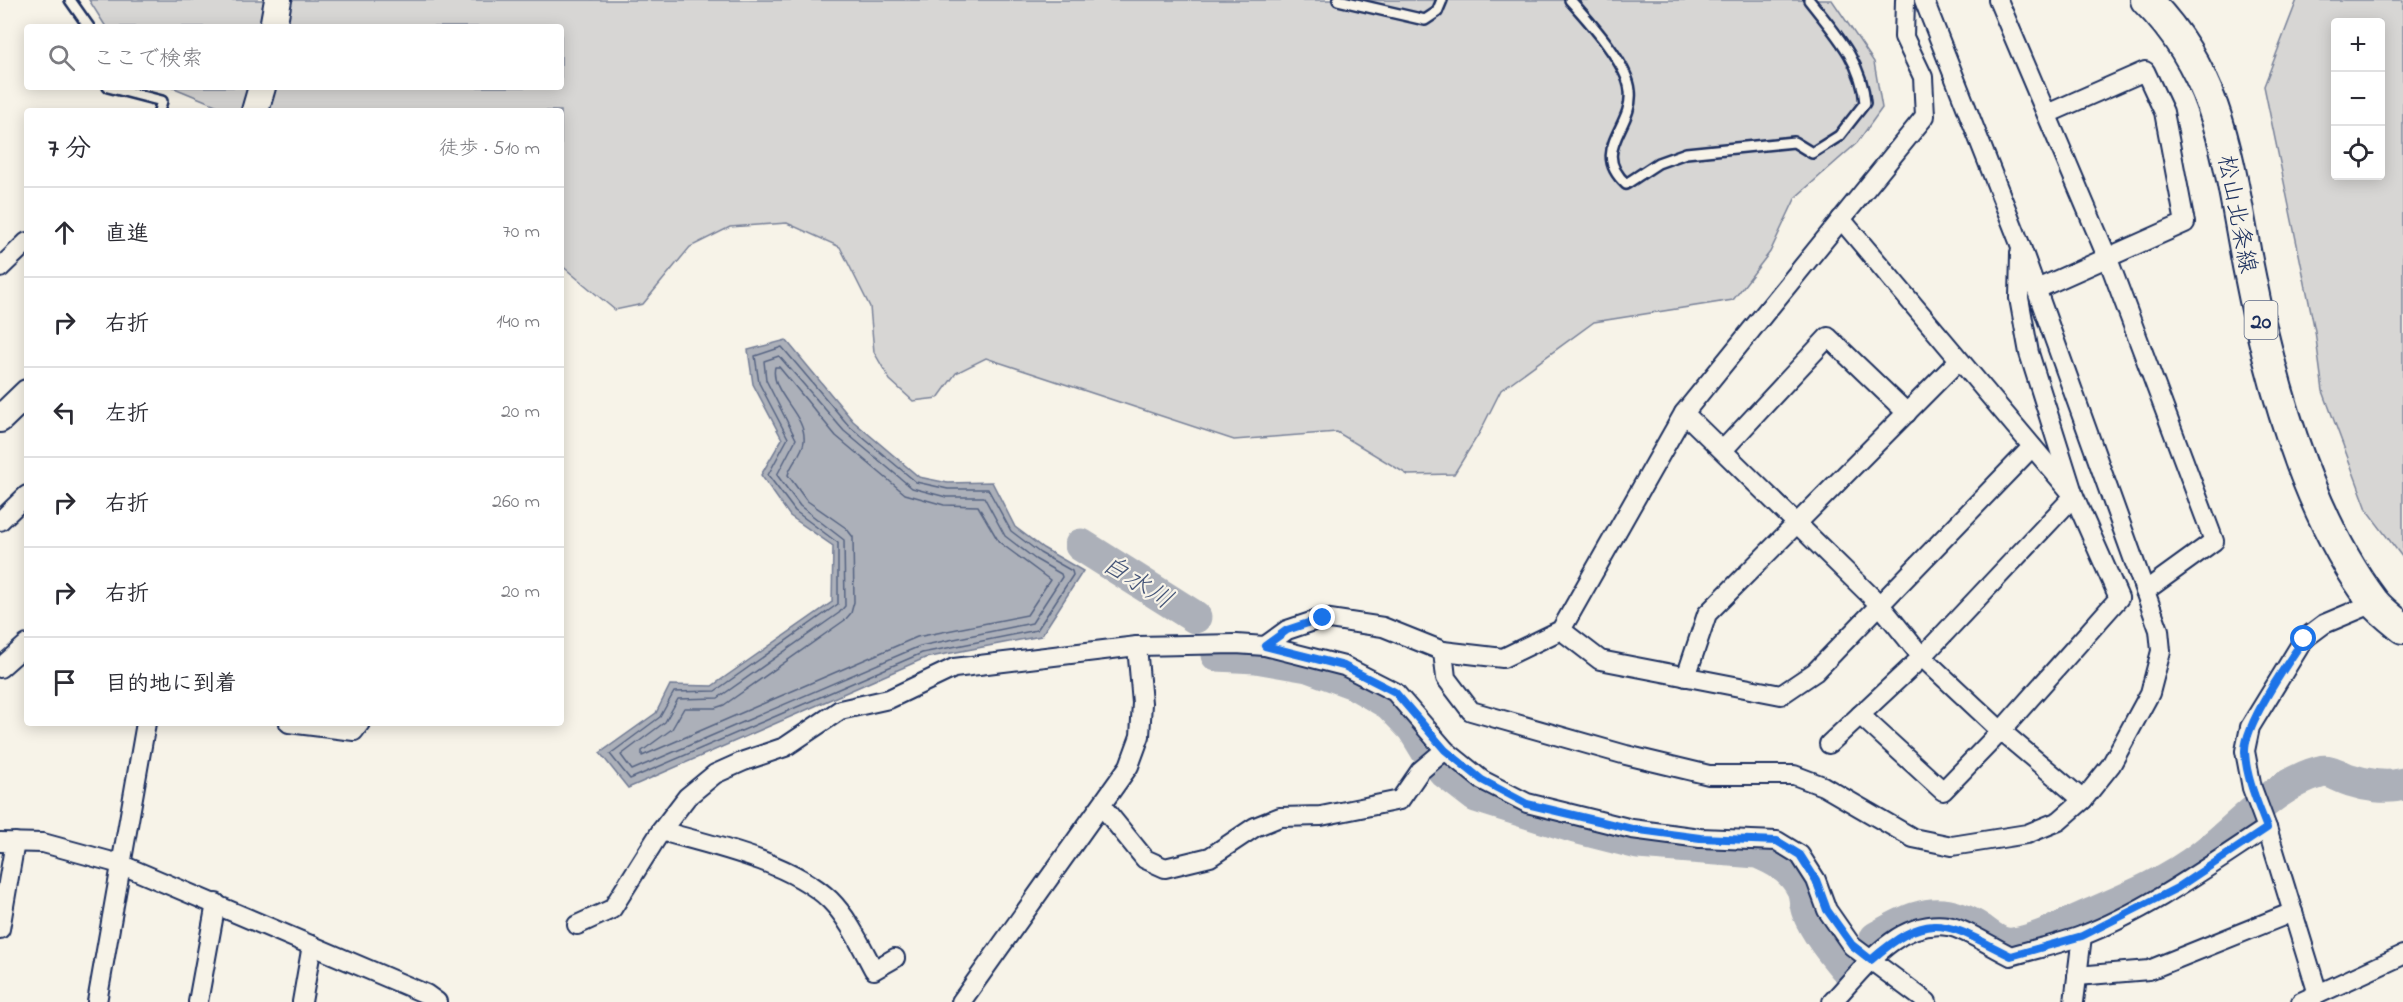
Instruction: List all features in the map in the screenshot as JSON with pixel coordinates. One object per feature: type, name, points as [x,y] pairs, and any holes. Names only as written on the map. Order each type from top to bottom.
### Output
[{"type":"main road","name":"松山北条線","points":[[2146,0],[2161,15],[2195,62],[2222,129],[2251,278],[2273,372],[2299,455],[2342,555],[2374,603],[2403,628]]},
{"type":"street","points":[[274,24],[278,0]]},
{"type":"street","points":[[1265,646],[1287,630],[1323,618],[1383,627],[1443,651],[1503,658],[1562,630],[1684,412],[1925,116],[1923,77],[1904,37],[1905,0]]},
{"type":"street","points":[[1443,651],[1446,678],[1471,711],[1626,755],[1709,775],[1794,775],[1823,786],[1913,838],[1952,846],[2018,836],[2059,821],[2083,800],[2111,765],[2150,693],[2161,651],[2159,630],[2037,289],[1924,0]]},
{"type":"street","points":[[1998,0],[2108,259],[2214,541],[2145,591]]},
{"type":"street","points":[[2037,289],[2185,223],[2164,112],[2145,71],[2047,114]]},
{"type":"street","points":[[256,108],[261,90]]},
{"type":"street","points":[[1841,219],[2074,496]]},
{"type":"street","points":[[1860,715],[1943,791],[2001,731],[2118,598],[2074,496],[2029,353],[2019,298],[2020,244]]},
{"type":"street","points":[[0,268],[24,245]]},
{"type":"street","points":[[1723,450],[1828,337],[1907,413]]},
{"type":"street","points":[[1686,676],[1707,614],[1959,360]]},
{"type":"street","points":[[0,419],[24,396]]},
{"type":"street","points":[[1684,412],[1880,605],[1922,657],[2001,731],[2083,800]]},
{"type":"street","points":[[1562,630],[1600,660],[1781,695],[1815,672],[2032,447]]},
{"type":"street","points":[[1829,744],[1922,657],[2074,496]]},
{"type":"street","points":[[0,521],[24,498]]},
{"type":"street","points":[[2318,994],[2267,828],[2252,788],[2245,751],[2250,728],[2304,639],[2324,624],[2374,603]]},
{"type":"street","points":[[577,925],[612,909],[660,831],[687,797],[715,774],[785,747],[840,710],[889,699],[954,668],[1137,646],[1224,644],[1265,646],[1344,666],[1395,692],[1445,750],[1482,780],[1527,804],[1632,829],[1700,838],[1777,841],[1800,855],[1816,880],[1827,910],[1852,945],[1927,1002]]},
{"type":"street","points":[[961,1002],[1129,766],[1140,736],[1142,704],[1137,646]]},
{"type":"street","points":[[0,668],[24,647]]},
{"type":"street","points":[[97,1002],[145,726]]},
{"type":"street","points":[[313,726],[354,731],[358,726]]},
{"type":"street","points":[[1102,806],[1145,859],[1165,868],[1210,857],[1255,827],[1280,817],[1322,816],[1400,800],[1420,771],[1445,750]]},
{"type":"street","points":[[1832,1002],[1871,960],[1894,940],[1922,926],[1950,926],[2011,956],[2082,936],[2177,888],[2267,828]]},
{"type":"street","points":[[660,831],[743,854],[798,878],[829,900],[846,920],[874,970],[895,958]]},
{"type":"street","points":[[0,929],[8,842],[43,843],[120,864],[426,994],[437,1002]]},
{"type":"street","points":[[198,1002],[216,903]]},
{"type":"street","points":[[2077,976],[2149,970],[2293,912]]},
{"type":"street","points":[[2074,1002],[2082,936]]},
{"type":"street","points":[[302,1002],[312,945]]},
{"type":"street","points":[[2301,1002],[2403,955]]},
{"type":"lane","points":[[70,0],[87,24]]},
{"type":"lane","points":[[1338,0],[1425,20],[1437,12],[1442,0]]},
{"type":"lane","points":[[1570,0],[1595,30],[1628,80],[1631,93],[1610,157],[1613,172],[1626,184],[1658,163],[1686,153],[1794,142],[1812,153],[1839,136],[1865,104],[1863,86],[1846,48],[1809,0]]},
{"type":"lane","points":[[120,90],[162,101],[160,108]]},
{"type":"shaded area","points":[[89,0],[1832,0],[1874,62],[1882,108],[1857,143],[1796,197],[1770,252],[1733,300],[1594,322],[1501,390],[1480,432],[1454,474],[1408,475],[1337,432],[1234,440],[986,358],[956,373],[938,398],[913,401],[890,380],[874,352],[870,307],[840,247],[787,223],[730,227],[690,247],[643,304],[615,310],[564,268],[564,108],[223,108],[179,90],[564,90],[564,24],[104,24]]},
{"type":"shaded area","points":[[2297,0],[2403,0],[2403,558],[2368,512],[2323,391],[2315,331],[2264,86]]},
{"type":"water","points":[[786,340],[853,421],[919,477],[948,483],[992,482],[1015,527],[1043,548],[1083,571],[1041,636],[925,658],[628,788],[600,753],[656,713],[670,685],[712,686],[832,602],[833,546],[790,516],[761,475],[782,439],[753,384],[748,350]]},
{"type":"waterway","name":"白水川","points":[[1081,545],[1195,617]]},
{"type":"waterway","name":"白水川","points":[[1217,655],[1256,657],[1308,666],[1354,683],[1390,704],[1413,728],[1427,751],[1445,772],[1476,796],[1575,827],[1638,843],[1757,852],[1771,858],[1784,866],[1799,882],[1812,920],[1845,967],[1852,960]]},
{"type":"waterway","name":"白水川","points":[[1876,938],[1915,919],[1940,915],[1966,922],[2004,944],[2033,939],[2134,896],[2176,874],[2216,845],[2257,808],[2303,778],[2320,772],[2328,772],[2369,785],[2403,784]]},
{"type":"route","points":[[1323,618],[1287,630],[1265,646],[1344,666],[1395,692],[1445,750],[1482,780],[1527,804],[1632,829],[1700,838],[1777,841],[1800,855],[1816,880],[1827,910],[1852,945],[1871,960],[1894,940],[1922,926],[1950,926],[2011,956],[2082,936],[2177,888],[2267,828],[2252,788],[2245,751],[2250,728],[2290,658],[2304,639]]}]
